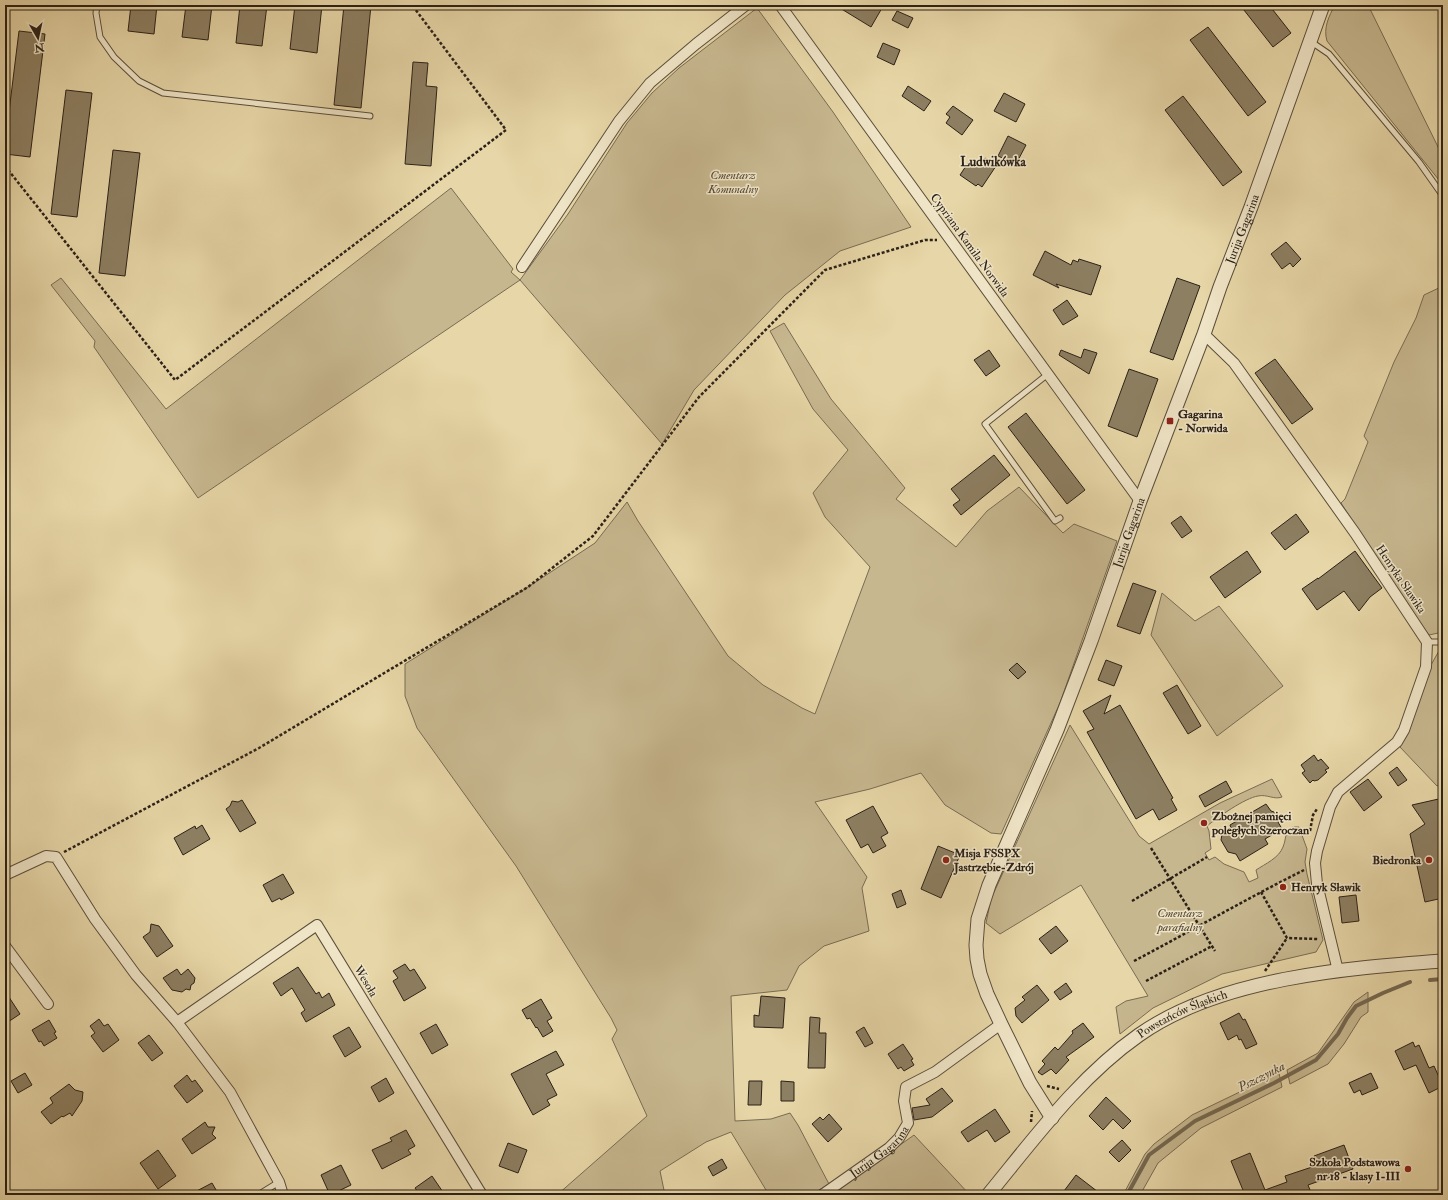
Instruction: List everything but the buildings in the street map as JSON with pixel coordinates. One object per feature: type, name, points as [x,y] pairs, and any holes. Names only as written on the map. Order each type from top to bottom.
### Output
[{"type":"street","points":[[522,267],[619,121],[650,83],[696,44],[746,5]]},
{"type":"street","name":"Cypriana Kamila Norwida","points":[[780,5],[1140,501]]},
{"type":"street","name":"Jurija Gagarina","points":[[1052,1118],[1030,1083],[1001,1024],[980,974],[977,960],[976,932],[982,904],[1057,730],[1091,641],[1140,501],[1204,334],[1324,5]]},
{"type":"street","name":"Henryka Sławika","points":[[1204,334],[1234,363],[1355,534],[1427,642]]},
{"type":"street","points":[[1338,971],[1317,884],[1315,863],[1317,851],[1330,807],[1338,792],[1397,742],[1404,730],[1426,667],[1427,642]]},
{"type":"street","points":[[5,875],[46,856],[56,857],[95,919],[136,975],[176,1022],[230,1092],[279,1182],[283,1195]]},
{"type":"street","name":"Wesoła","points":[[176,1022],[317,926],[482,1195]]},
{"type":"street","points":[[5,946],[48,1004]]},
{"type":"street","name":"Powstańców Śląskich","points":[[988,1195],[1052,1118],[1107,1060],[1139,1035],[1164,1019],[1193,1006],[1254,987],[1296,978],[1338,971],[1443,961]]},
{"type":"street","name":"Jurija Gagarina","points":[[822,1195],[889,1148],[899,1138],[908,1123],[904,1101],[906,1087],[935,1072],[1001,1024]]},
{"type":"lane","points":[[97,5],[96,13],[100,37],[114,57],[139,81],[163,93],[370,116]]},
{"type":"lane","points":[[1310,41],[1329,54],[1419,162],[1443,196]]},
{"type":"lane","points":[[1048,374],[985,424],[1054,521],[1060,518]]},
{"type":"lane","points":[[1427,642],[1443,642]]},
{"type":"lane","points":[[258,1195],[279,1182]]},
{"type":"path","points":[[5,166],[175,380],[506,130],[412,5]]},
{"type":"path","points":[[56,857],[259,748],[528,588],[593,536],[699,397],[825,270],[925,240],[949,239]]},
{"type":"path","points":[[1151,848],[1215,951]]},
{"type":"path","points":[[1132,902],[1207,857]]},
{"type":"path","points":[[1134,961],[1304,870]]},
{"type":"path","points":[[1261,892],[1287,938]]},
{"type":"path","points":[[1287,938],[1318,939]]},
{"type":"path","points":[[1261,976],[1287,938]]},
{"type":"path","points":[[1146,981],[1212,946]]},
{"type":"green space","points":[[1335,5],[1368,5],[1443,157],[1443,185],[1327,41],[1326,27]]},
{"type":"green space","name":"Cmentarz Komunalny","points":[[757,8],[833,112],[911,227],[840,251],[785,295],[694,390],[662,444],[520,280],[568,214],[627,123],[652,93],[679,68]]},
{"type":"green space","points":[[451,188],[513,269],[511,272],[520,280],[198,498],[94,347],[95,341],[51,285],[61,278],[166,409]]},
{"type":"green space","points":[[1443,286],[1443,632],[1429,635],[1415,618],[1341,503],[1345,499],[1368,442],[1364,436],[1394,362],[1416,318],[1424,295]]},
{"type":"green space","points":[[784,323],[831,399],[905,488],[896,499],[956,547],[987,511],[1019,487],[1063,533],[1074,524],[1117,541],[1060,703],[1001,834],[991,833],[945,805],[921,773],[870,789],[815,802],[867,877],[862,888],[869,931],[824,946],[799,966],[787,990],[731,996],[735,1121],[771,1119],[790,1113],[798,1125],[829,1184],[811,1195],[769,1195],[731,1132],[706,1142],[660,1171],[665,1195],[557,1195],[647,1116],[612,1039],[617,1030],[611,1018],[516,866],[417,728],[405,696],[405,664],[595,543],[627,502],[638,521],[728,656],[763,685],[815,714],[870,567],[825,517],[813,493],[848,450],[813,409],[770,331]]},
{"type":"green space","points":[[1162,593],[1195,621],[1219,606],[1283,686],[1217,736],[1151,635]]},
{"type":"green space","points":[[1440,649],[1443,649],[1443,783],[1437,786],[1400,747],[1431,665]]},
{"type":"green space","name":"Cmentarz parafialny","points":[[1070,725],[1139,836],[1149,844],[1220,803],[1272,779],[1282,797],[1253,797],[1232,808],[1207,826],[1211,849],[1205,853],[1209,860],[1215,857],[1224,864],[1244,872],[1249,882],[1258,878],[1256,870],[1281,851],[1289,830],[1292,827],[1299,827],[1307,849],[1305,862],[1307,874],[1323,940],[1316,952],[1222,974],[1153,1008],[1120,1034],[1116,1007],[1126,1001],[1148,996],[1081,885],[1000,934],[986,923],[991,899]]},
{"type":"green space","points":[[1368,992],[1368,1012],[1361,1017],[1344,1044],[1328,1064],[1290,1084],[1287,1070],[1318,1053],[1354,1002]]},
{"type":"green space","points":[[1279,1073],[1282,1087],[1201,1128],[1158,1163],[1140,1195],[1123,1195],[1145,1154],[1154,1144],[1192,1115]]},
{"type":"green space","points":[[914,1135],[970,1195],[830,1195]]},
{"type":"waterway","name":"Pszczynka","points":[[1430,980],[1443,979]]},
{"type":"waterway","name":"Pszczynka","points":[[1127,1195],[1149,1155],[1195,1121],[1274,1083],[1316,1060],[1338,1034],[1356,1006],[1410,982]]},
{"type":"place","name":"Gagarina - Norwida","points":[[1170,421]]},
{"type":"place","name":"Zbożnej pamięci poległych Szeroczan","points":[[1204,823]]},
{"type":"place","name":"Misja FSSPX Jastrzębie-Zdrój","points":[[946,860]]},
{"type":"place","name":"Biedronka","points":[[1429,860]]},
{"type":"place","name":"Henryk Sławik","points":[[1283,887]]},
{"type":"place","name":"Szkoła Podstawowa nr 18 - klasy I-III","points":[[1408,1169]]},
{"type":"district","name":"Ludwikówka","points":[[993,161]]}]
